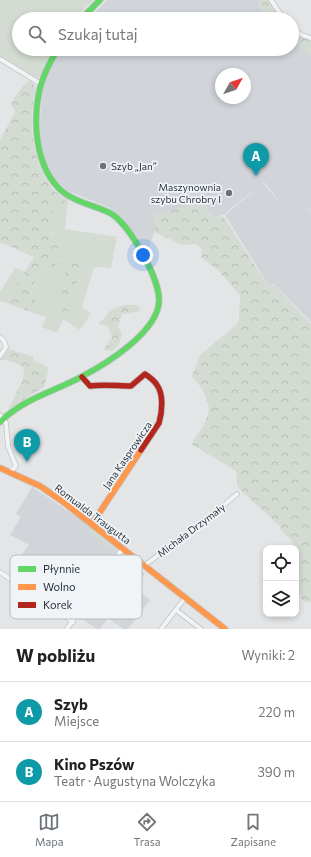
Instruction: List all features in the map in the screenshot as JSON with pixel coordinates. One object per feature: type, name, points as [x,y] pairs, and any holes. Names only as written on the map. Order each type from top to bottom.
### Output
[{"type":"main road","points":[[88,12],[100,0]]},
{"type":"main road","points":[[1,418],[32,399],[82,377],[118,354],[150,324],[156,315],[159,297],[155,281],[150,270],[123,223],[109,213],[76,200],[66,194],[56,186],[49,177],[42,156],[37,131],[37,105],[41,84],[54,56]]},
{"type":"main road","name":"Jana Kasprowicza","points":[[82,377],[90,386],[106,384],[113,386],[131,386],[144,374],[156,382],[160,390],[162,414],[159,423],[92,524]]},
{"type":"main road","name":"Romualda Traugutta","points":[[0,468],[40,486],[62,501],[131,555]]},
{"type":"main road","name":"Romualda Traugutta","points":[[142,563],[224,629]]},
{"type":"street","points":[[271,0],[279,12]]},
{"type":"street","points":[[299,33],[311,38]]},
{"type":"street","points":[[0,59],[41,84]]},
{"type":"street","points":[[0,337],[4,341],[6,347],[0,356]]},
{"type":"street","points":[[1,418],[6,423],[8,446],[16,466],[10,472]]},
{"type":"street","name":"Michała Drzymały","points":[[145,565],[212,516],[237,494]]},
{"type":"street","points":[[117,555],[122,548]]},
{"type":"street","points":[[0,572],[10,579]]},
{"type":"street","points":[[161,629],[185,598]]},
{"type":"street","points":[[176,610],[201,629]]},
{"type":"street","points":[[69,619],[73,622]]},
{"type":"street","points":[[67,629],[75,619]]},
{"type":"shaded area","points":[[107,0],[258,0],[262,12],[96,12]]},
{"type":"shaded area","points":[[299,46],[311,55],[311,211],[302,203],[311,212],[311,322],[274,284],[269,286],[225,215],[263,183],[289,213],[264,182],[224,214],[214,218],[202,205],[154,214],[154,232],[147,256],[127,224],[119,215],[108,207],[68,191],[51,173],[46,162],[41,142],[40,121],[42,92],[53,63],[59,56],[299,56]]},
{"type":"shaded area","points":[[32,487],[86,523],[118,548],[116,555],[22,555],[29,545],[10,535],[21,517],[16,514]]},
{"type":"shaded area","points":[[142,594],[150,600],[142,611]]},
{"type":"shaded area","points":[[83,619],[107,619],[100,629],[97,629]]},
{"type":"shaded area","points":[[109,619],[136,619],[128,629],[124,629]]},
{"type":"green space","points":[[0,0],[94,0],[80,12],[12,12],[12,56],[50,56],[38,79],[0,59]]},
{"type":"green space","points":[[258,0],[269,0],[278,12],[262,12]]},
{"type":"green space","points":[[299,36],[311,38],[311,55],[299,46]]},
{"type":"green space","points":[[30,80],[36,88],[32,113],[35,150],[50,185],[65,200],[64,204],[54,205],[51,236],[61,236],[58,252],[65,260],[57,259],[54,270],[38,272],[31,292],[35,300],[35,308],[28,311],[4,302],[34,257],[0,242],[0,140],[15,112],[11,103],[22,87]]},
{"type":"green space","points":[[63,197],[68,200],[65,229],[117,237],[111,268],[94,267],[82,307],[91,313],[80,330],[63,319],[57,333],[42,327],[46,317],[28,311],[35,308],[35,300],[31,292],[38,272],[54,270],[57,259],[64,260],[55,246],[52,227],[54,204],[65,200]],"holes":[[[83,266],[74,289],[67,295],[62,285],[64,277]]]},
{"type":"green space","points":[[202,205],[214,218],[223,216],[269,287],[274,285],[311,324],[311,602],[304,602],[299,594],[299,545],[293,545],[292,541],[281,530],[280,526],[238,488],[236,471],[191,444],[204,425],[209,410],[205,395],[192,376],[200,355],[237,324],[239,320],[240,295],[218,270],[201,257],[202,249],[196,244],[183,245],[154,232],[154,214],[188,206]]},
{"type":"green space","points":[[74,263],[84,267],[74,289],[67,295],[67,314],[63,315],[59,299],[64,277],[70,265]]},
{"type":"green space","points":[[15,268],[24,271],[13,291],[4,302],[0,301],[0,292]]},
{"type":"green space","points":[[126,305],[137,305],[141,311],[122,314],[118,327],[122,333],[119,344],[112,351],[103,350],[112,338],[108,326],[98,324],[112,310]]},
{"type":"green space","points":[[9,349],[34,357],[33,360],[49,368],[44,387],[8,410],[23,379],[24,369],[13,362],[0,360]]},
{"type":"green space","points":[[93,528],[118,548],[118,551],[91,535],[90,530]]},
{"type":"green space","points":[[114,619],[124,619],[120,624]]},
{"type":"traffic: fast","points":[[88,12],[100,0]]},
{"type":"traffic: fast","points":[[0,422],[18,407],[81,377],[104,364],[129,346],[150,324],[156,313],[159,301],[158,291],[149,266],[142,252],[126,228],[110,213],[68,196],[53,182],[46,170],[41,156],[36,127],[38,97],[44,75],[54,56]]},
{"type":"traffic: slow","points":[[92,524],[141,450]]},
{"type":"traffic: slow","points":[[0,468],[40,486],[62,501],[131,555]]},
{"type":"traffic: slow","points":[[142,564],[225,629]]},
{"type":"traffic: jam","points":[[82,377],[90,386],[131,386],[145,374],[156,383],[162,399],[160,419],[159,423],[141,450]]},
{"type":"place","name":"Szyb „Jan”","points":[[103,166]]},
{"type":"place","name":"Szyb","points":[[256,176]]},
{"type":"place","name":"Maszynownia szybu Chrobry I","points":[[229,193]]},
{"type":"place","name":"Kino Pszów","points":[[27,462]]}]
